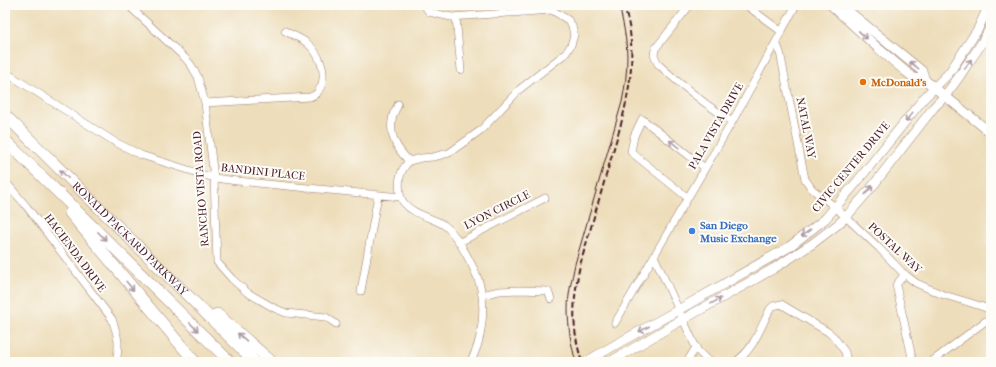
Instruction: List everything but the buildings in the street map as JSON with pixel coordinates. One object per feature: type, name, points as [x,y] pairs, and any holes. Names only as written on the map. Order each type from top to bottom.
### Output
[{"type":"highway","name":"RONALD PACKARD PARKWAY","points":[[5,115],[255,362]]},
{"type":"highway","name":"RONALD PACKARD PARKWAY","points":[[5,140],[230,362]]},
{"type":"highway","points":[[34,169],[98,248],[195,362]]},
{"type":"highway","points":[[142,250],[272,362]]},
{"type":"main road","points":[[831,5],[905,71],[914,78],[925,80],[991,133]]},
{"type":"main road","points":[[840,5],[922,71],[925,80]]},
{"type":"main road","name":"CIVIC CENTER DRIVE","points":[[586,362],[789,247],[825,219],[920,103],[934,87],[950,73],[978,29],[989,5]]},
{"type":"main road","points":[[610,362],[773,269],[812,244],[837,225],[846,217],[872,187],[945,96],[982,43],[991,26]]},
{"type":"street","name":"RANCHO VISTA ROAD","points":[[128,5],[182,54],[198,77],[205,104],[214,178],[217,262],[248,293],[274,308],[286,313],[326,317],[336,324]]},
{"type":"street","points":[[424,5],[429,12],[451,17],[552,10],[568,20],[572,26],[574,35],[571,45],[566,53],[520,89],[482,130],[449,153],[409,161],[401,173],[399,183],[403,202],[411,210],[445,226],[460,242],[475,270],[482,295],[483,308],[479,343],[470,362]]},
{"type":"street","points":[[690,5],[655,49],[654,55],[658,64],[677,81],[705,104],[732,122]]},
{"type":"street","points":[[746,5],[782,32]]},
{"type":"street","name":"PALA VISTA DRIVE","points":[[615,323],[732,122],[796,5]]},
{"type":"street","points":[[456,17],[461,70]]},
{"type":"street","points":[[205,104],[314,96],[319,91],[324,78],[323,68],[317,54],[307,43],[285,31]]},
{"type":"street","name":"NATAL WAY","points":[[776,42],[780,52],[805,179],[812,189],[835,207]]},
{"type":"street","name":"BANDINI PLACE","points":[[5,72],[115,142],[141,155],[214,178],[237,182],[401,197]]},
{"type":"street","points":[[398,104],[393,115],[392,130],[394,142],[400,152],[409,161]]},
{"type":"street","points":[[688,198],[631,152],[634,136],[642,119],[705,168]]},
{"type":"street","name":"HACIENDA DRIVE","points":[[5,181],[27,207],[112,319],[119,343],[116,362]]},
{"type":"street","points":[[5,195],[13,191]]},
{"type":"street","points":[[361,291],[378,195]]},
{"type":"street","name":"LYON CIRCLE","points":[[460,242],[545,198]]},
{"type":"street","name":"POSTAL WAY","points":[[835,207],[916,283],[991,311]]},
{"type":"street","points":[[654,256],[682,320],[696,347],[708,361],[713,362]]},
{"type":"street","points":[[905,274],[896,285],[913,362]]},
{"type":"street","points":[[482,295],[499,291],[548,290],[552,298]]},
{"type":"street","points":[[736,362],[750,347],[770,309],[773,306],[781,304],[834,337],[845,352],[847,362]]},
{"type":"street","points":[[931,362],[991,317]]},
{"type":"street","points":[[687,362],[696,347]]},
{"type":"tram line","points":[[576,362],[571,343],[569,322],[568,303],[570,286],[622,102],[626,80],[626,45],[619,5]]},
{"type":"railway","points":[[582,362],[578,349],[574,314],[576,290],[580,265],[621,124],[628,90],[631,67],[631,44],[629,25],[624,5]]},
{"type":"place","name":"McDonald's","points":[[863,82]]},
{"type":"place","name":"San Diego Music Exchange","points":[[692,231]]}]
